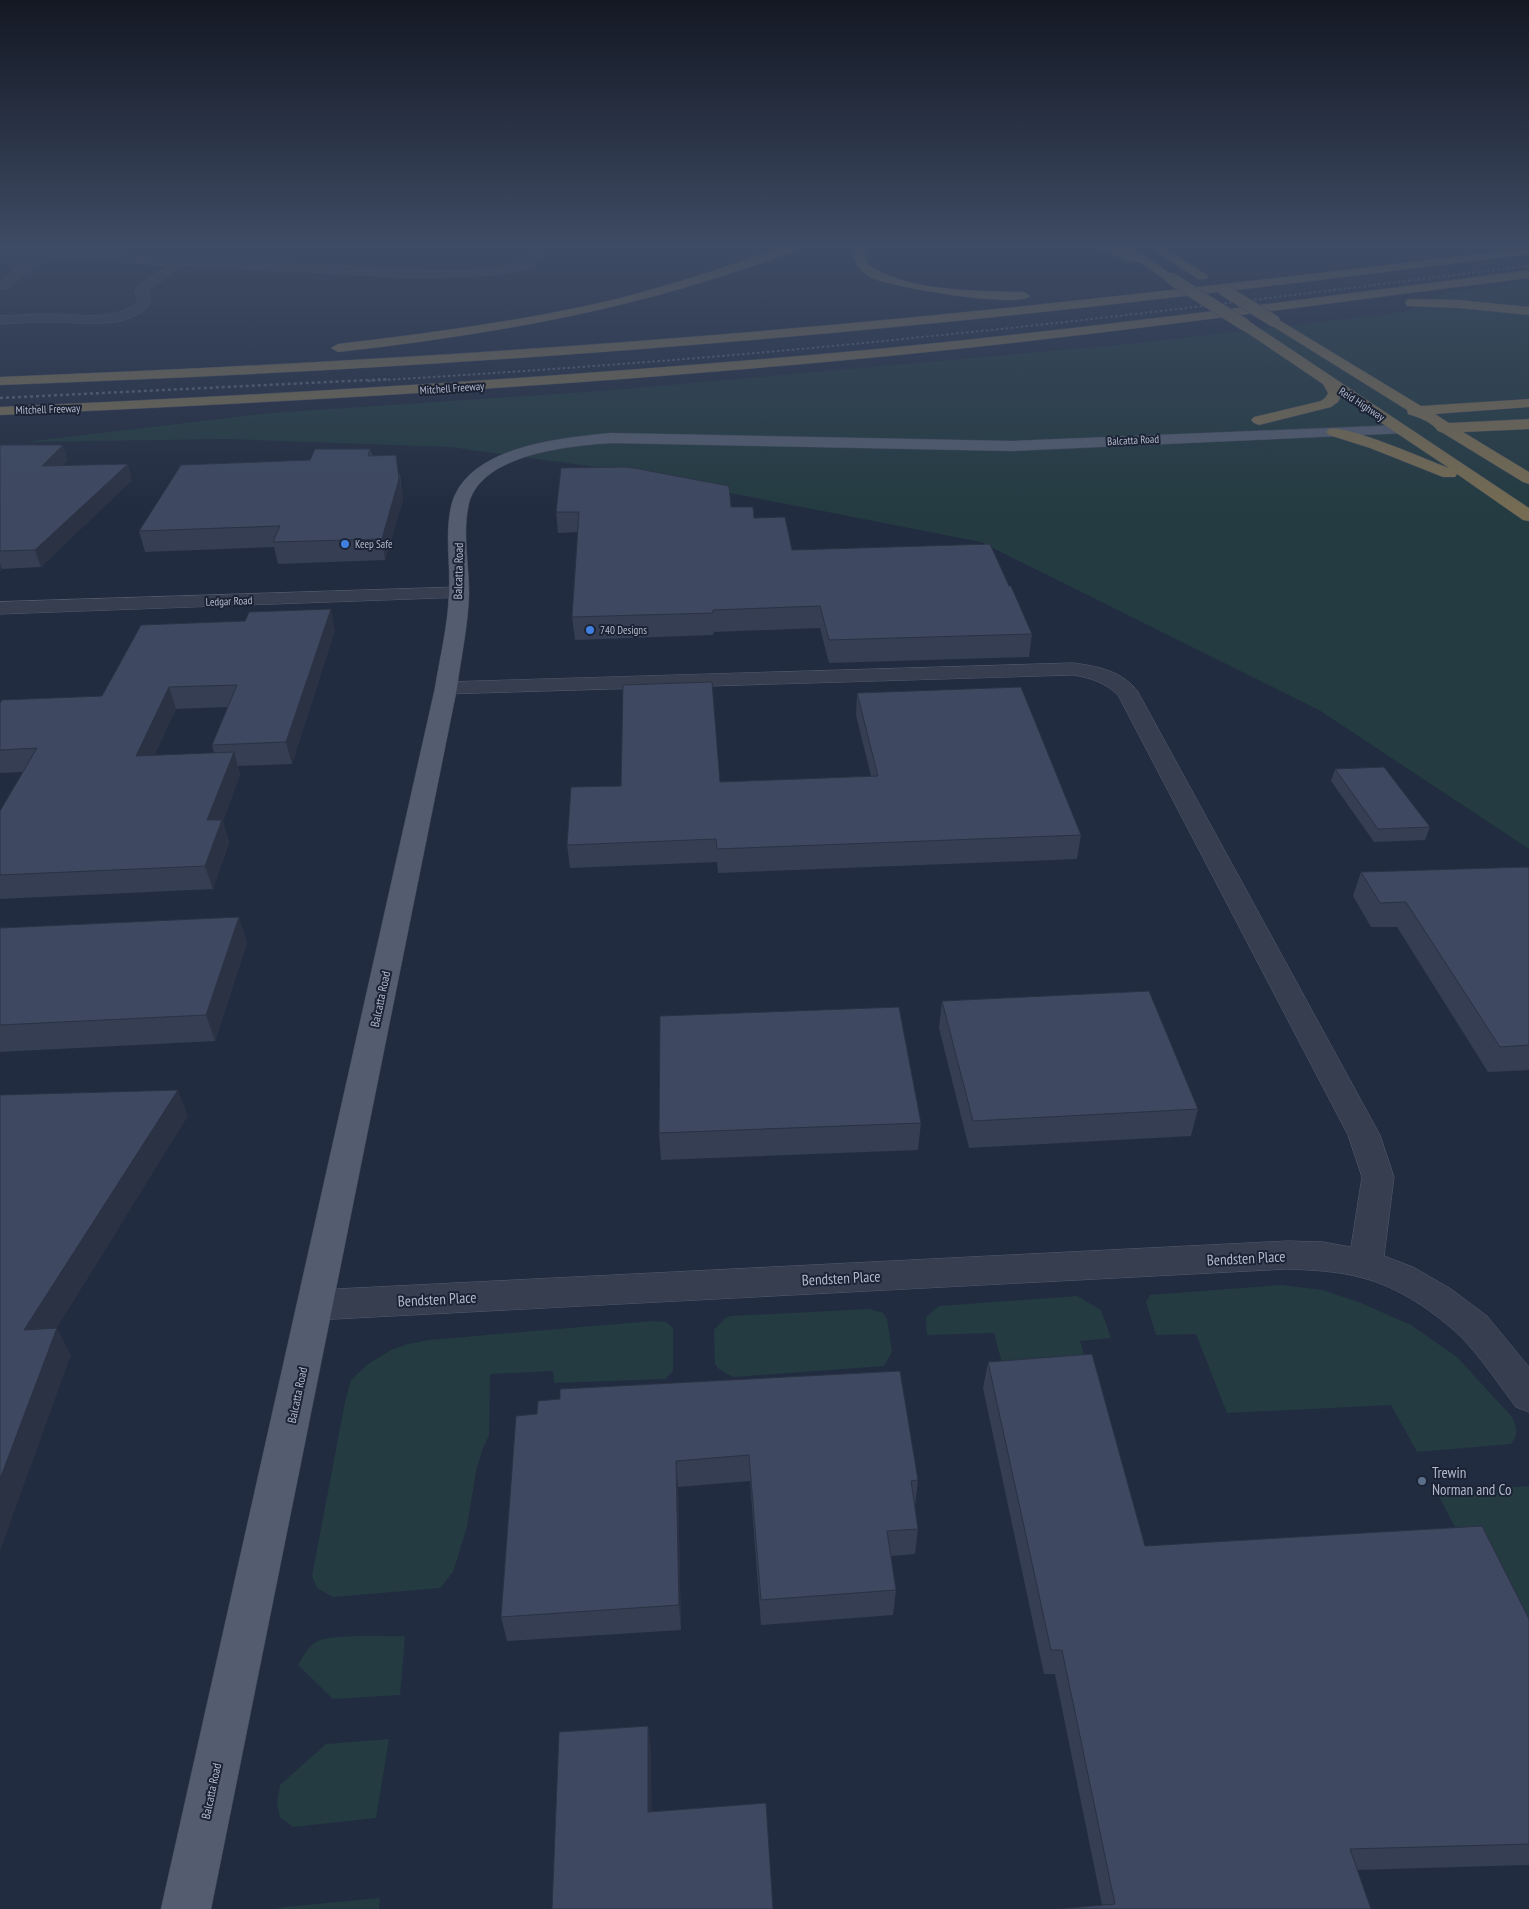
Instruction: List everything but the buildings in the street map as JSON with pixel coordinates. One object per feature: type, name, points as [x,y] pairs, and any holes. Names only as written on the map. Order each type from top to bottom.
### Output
[{"type":"highway","points":[[328,349],[453,333]]},
{"type":"highway","points":[[0,381],[353,365],[784,333]]},
{"type":"highway","name":"Mitchell Freeway","points":[[0,411],[317,397],[580,379],[1056,333]]},
{"type":"highway","points":[[580,379],[831,366],[1000,350],[1137,333]]},
{"type":"highway","name":"Reid Highway","points":[[1257,333],[1529,516]]},
{"type":"highway","name":"Reid Highway","points":[[1294,333],[1529,479]]},
{"type":"highway","points":[[0,371],[188,360]]},
{"type":"highway","points":[[1351,367],[1423,394],[1457,403],[1489,406]]},
{"type":"highway","points":[[1259,420],[1326,404],[1333,399],[1335,393],[1330,384]]},
{"type":"highway","points":[[1377,414],[1529,402]]},
{"type":"highway","points":[[1402,430],[1529,424]]},
{"type":"highway","points":[[1332,425],[1499,495]]},
{"type":"highway","points":[[1519,442],[1529,471]]},
{"type":"main road","points":[[1349,416],[1377,414]]},
{"type":"main road","name":"Balcatta Road","points":[[1239,421],[1259,420],[1402,430]]},
{"type":"main road","name":"Balcatta Road","points":[[864,443],[1025,436],[1210,423]]},
{"type":"main road","name":"Balcatta Road","points":[[186,1909],[446,688],[459,593],[457,564],[461,501],[469,483],[486,469],[514,456],[555,444],[611,438],[1012,446],[1332,425]]},
{"type":"street","name":"Ledgar Road","points":[[0,608],[459,593]]},
{"type":"street","points":[[446,688],[1072,669],[1097,672],[1115,680],[1127,692],[1364,1135],[1378,1177],[1366,1264]]},
{"type":"street","name":"Bendsten Place","points":[[316,1305],[1287,1255],[1323,1256],[1366,1264],[1401,1277],[1438,1299],[1474,1327],[1529,1395]]},
{"type":"green space","points":[[1224,333],[1529,333],[1529,849],[1319,710],[981,542],[597,467],[450,447],[227,439],[24,442],[271,413],[615,390],[1140,343]]},
{"type":"green space","points":[[1281,1285],[1323,1290],[1361,1303],[1411,1325],[1457,1357],[1512,1417],[1516,1431],[1514,1440],[1511,1444],[1417,1452],[1391,1405],[1227,1413],[1196,1334],[1156,1335],[1146,1302],[1150,1295]]},
{"type":"green space","points":[[1077,1296],[1101,1310],[1111,1338],[1080,1341],[1088,1369],[1005,1374],[994,1333],[927,1335],[926,1317],[939,1306]]},
{"type":"green space","points":[[869,1309],[883,1313],[887,1319],[892,1352],[884,1366],[733,1377],[719,1369],[715,1364],[714,1330],[724,1319],[730,1316]]},
{"type":"green space","points":[[652,1321],[666,1322],[673,1328],[673,1371],[665,1379],[554,1383],[553,1371],[490,1374],[489,1435],[476,1471],[467,1527],[453,1572],[440,1588],[333,1597],[317,1588],[312,1576],[345,1402],[351,1380],[368,1364],[391,1350],[429,1340]]},
{"type":"green space","points":[[1529,1486],[1529,1645],[1517,1645],[1436,1491]]},
{"type":"green space","points":[[357,1636],[405,1636],[400,1695],[333,1699],[298,1665],[311,1645],[321,1640]]},
{"type":"green space","points":[[389,1739],[376,1818],[293,1827],[280,1817],[277,1803],[280,1785],[326,1744]]},
{"type":"green space","points":[[380,1898],[379,1909],[276,1909],[285,1907]]},
{"type":"railway","points":[[368,381],[776,351],[959,333]]},
{"type":"railway","points":[[0,398],[390,379]]},
{"type":"place","name":"Keep Safe","points":[[345,544]]},
{"type":"place","name":"740 Designs","points":[[590,630]]},
{"type":"place","name":"Trewin Norman and Co","points":[[1422,1481]]}]
